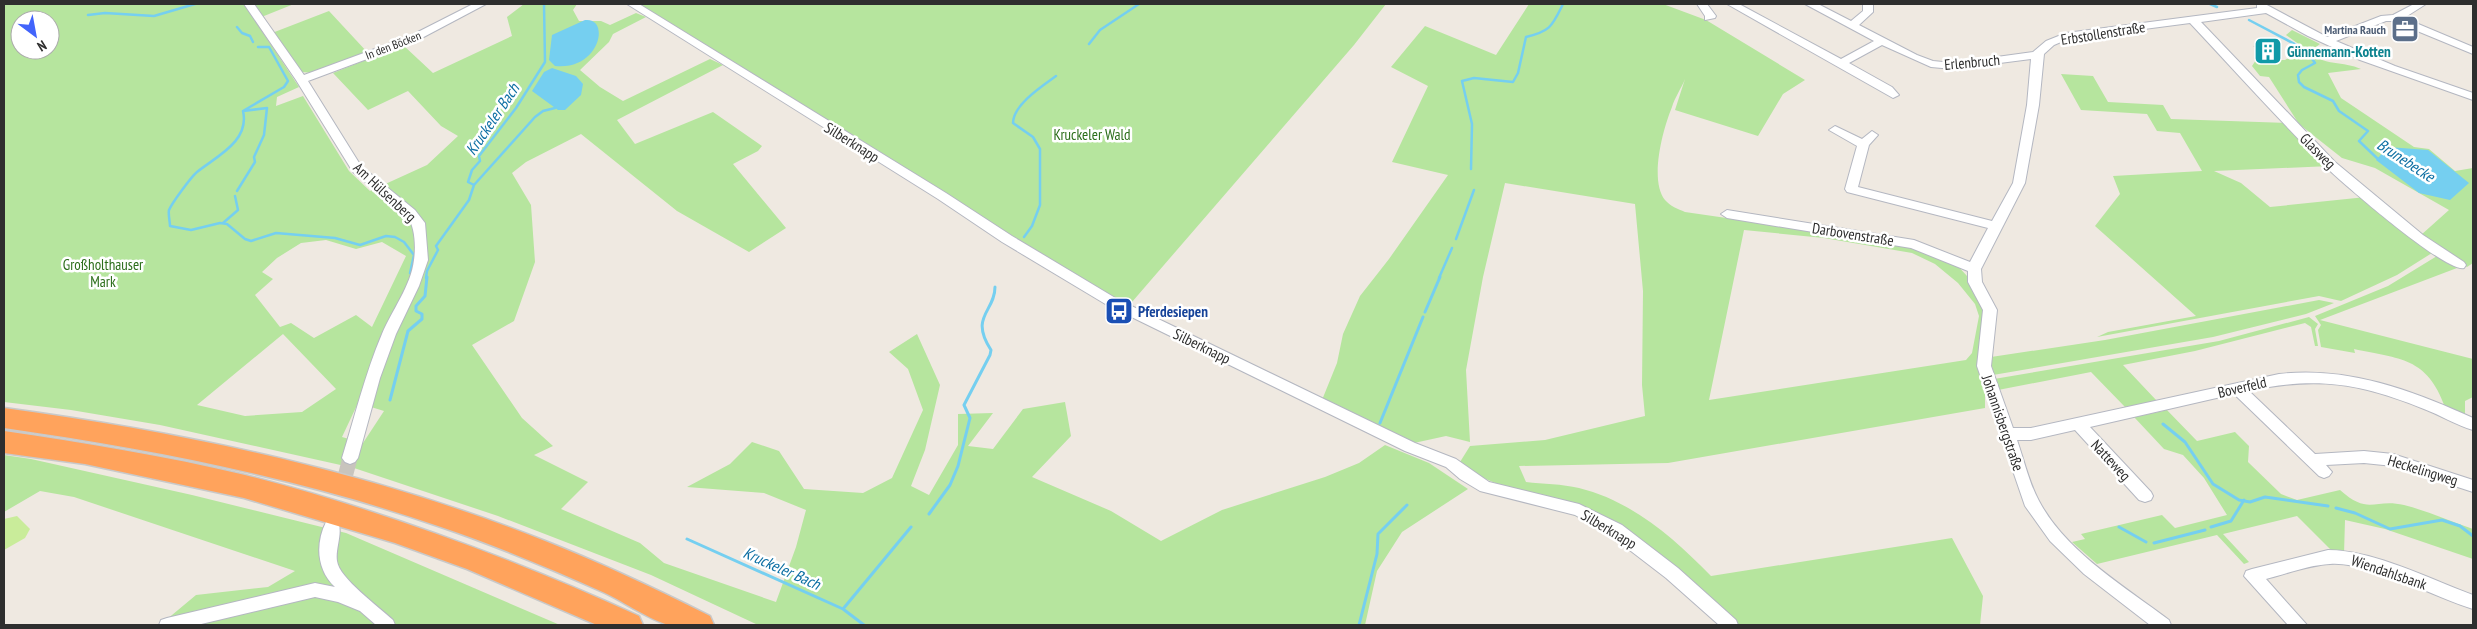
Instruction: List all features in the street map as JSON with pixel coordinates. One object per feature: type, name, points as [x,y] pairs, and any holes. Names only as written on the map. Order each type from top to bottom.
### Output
[{"type":"highway","points":[[4,418],[88,428],[164,442],[254,462],[355,488],[520,544],[699,625]]},
{"type":"highway","points":[[4,442],[40,446],[228,482],[343,513],[501,569],[574,599],[628,625]]},
{"type":"street","name":"Am Hülsenberg","points":[[249,4],[302,80],[310,96],[357,168],[412,213],[419,223],[420,260],[412,286],[389,334],[373,378],[350,458]]},
{"type":"street","name":"In den Böcken","points":[[302,80],[414,38],[481,4]]},
{"type":"street","name":"Silberknapp","points":[[632,4],[942,196],[1007,239],[1124,308],[1410,448],[1451,463],[1465,475],[1485,487],[1579,510],[1616,530],[1672,573],[1730,625]]},
{"type":"street","points":[[1702,4],[1710,17]]},
{"type":"street","points":[[1732,4],[1888,89],[1893,95]]},
{"type":"street","name":"Erlenbruch","points":[[1810,4],[1921,61],[1941,66],[2037,55]]},
{"type":"street","points":[[1853,25],[1868,12],[1868,4]]},
{"type":"street","points":[[2257,4],[2327,41],[2408,76],[2473,97]]},
{"type":"street","points":[[2396,18],[2421,4]]},
{"type":"street","name":"Erbstollenstraße","points":[[2037,55],[2047,44],[2066,36],[2267,10]]},
{"type":"street","points":[[2327,41],[2385,18],[2396,18],[2473,51]]},
{"type":"street","name":"Glasweg","points":[[2193,20],[2331,165],[2418,238],[2458,265]]},
{"type":"street","points":[[1841,63],[1882,41]]},
{"type":"street","points":[[2458,45],[2465,41],[2473,42]]},
{"type":"street","points":[[1974,269],[2021,177],[2033,105],[2037,55]]},
{"type":"street","points":[[1835,130],[1867,139],[1851,188],[1995,226]]},
{"type":"street","name":"Darbovenstraße","points":[[1727,214],[1914,244],[1974,269]]},
{"type":"street","name":"Johannisbergstraße","points":[[1974,269],[1975,282],[1990,310],[1984,366],[2039,520],[2104,580],[2163,625]]},
{"type":"street","name":"Boverfeld","points":[[2007,434],[2031,434],[2236,388],[2292,376],[2306,375],[2402,395],[2473,424]]},
{"type":"street","points":[[2236,388],[2324,472]]},
{"type":"street","name":"Natteweg","points":[[2078,424],[2145,496]]},
{"type":"street","name":"Heckelingweg","points":[[2312,460],[2357,456],[2382,458],[2411,465],[2473,486]]},
{"type":"street","points":[[332,527],[327,548],[328,563],[332,574],[387,625]]},
{"type":"street","name":"Wiendahlsbank","points":[[2299,625],[2252,576],[2328,557],[2342,557],[2366,562],[2473,602]]},
{"type":"street","points":[[167,625],[316,590],[339,595],[367,606]]},
{"type":"green space","name":"Großholthauser Mark","points":[[4,4],[244,4],[299,87],[277,97],[276,106],[303,96],[349,171],[370,191],[427,165],[458,136],[441,126],[408,91],[368,110],[333,73],[403,45],[433,73],[512,36],[507,17],[524,4],[577,4],[573,10],[579,21],[601,21],[610,25],[636,13],[646,17],[613,34],[609,42],[580,70],[600,87],[623,101],[710,59],[723,65],[617,120],[635,144],[713,112],[762,146],[758,151],[733,164],[786,228],[749,252],[677,211],[581,134],[526,162],[512,173],[531,205],[535,262],[514,321],[472,345],[522,418],[553,446],[534,455],[588,482],[561,509],[640,543],[664,563],[776,602],[796,547],[806,510],[764,493],[687,487],[730,464],[752,442],[779,451],[804,489],[863,493],[892,478],[923,410],[908,369],[889,352],[917,334],[940,385],[925,450],[911,486],[929,495],[958,445],[958,414],[993,413],[968,446],[993,449],[1023,409],[1065,402],[1071,436],[1032,477],[1111,511],[1161,541],[1222,510],[1325,477],[1359,463],[1385,445],[1429,463],[1468,489],[1402,532],[1377,571],[1365,625],[758,625],[651,575],[498,516],[354,468],[160,425],[71,410],[4,402]],"holes":[[[326,240],[356,249],[382,242],[406,256],[372,327],[356,315],[314,338],[291,323],[280,327],[255,295],[273,279],[262,272],[277,258],[301,243]],[[283,334],[336,389],[302,412],[245,416],[197,405]],[[358,403],[384,411],[363,443],[342,437]]]},
{"type":"green space","points":[[249,4],[294,4],[259,18]]},
{"type":"green space","name":"Kruckeler Wald","points":[[636,4],[1386,4],[1354,45],[1132,302],[1120,300],[1118,302]]},
{"type":"green space","points":[[1529,4],[1663,4],[1706,20],[1805,80],[1783,94],[1758,136],[1675,110],[1685,79],[1668,116],[1659,154],[1658,180],[1660,191],[1665,200],[1685,212],[1911,245],[1956,264],[1967,276],[1984,305],[1978,365],[1985,388],[1985,408],[1668,463],[1519,466],[1526,482],[1579,488],[1617,502],[1667,535],[1711,576],[1952,538],[1983,596],[1980,625],[1735,625],[1648,546],[1476,475],[1460,462],[1470,446],[1545,440],[1645,416],[1642,385],[1643,291],[1635,204],[1505,183],[1483,277],[1466,370],[1470,442],[1446,436],[1414,443],[1322,400],[1337,363],[1343,334],[1360,296],[1389,259],[1448,175],[1392,162],[1428,86],[1391,67],[1425,26],[1496,55]],"holes":[[[1744,230],[1824,238],[1912,253],[1935,264],[1958,283],[1975,304],[1979,316],[1972,353],[1966,360],[1709,400]]]},
{"type":"green space","points":[[329,11],[368,53],[314,73],[302,72],[272,33]]},
{"type":"green space","points":[[2292,30],[2320,44],[2309,52],[2315,56],[2327,61],[2361,69],[2328,73],[2341,98],[2414,147],[2429,149],[2455,171],[2473,168],[2473,263],[2467,267],[2421,235],[2449,210],[2375,168],[2342,158],[2299,124],[2269,77],[2260,76],[2252,66],[2256,60],[2285,60],[2294,55],[2294,47],[2300,45],[2286,35]]},
{"type":"green space","points":[[2061,74],[2093,76],[2108,102],[2163,105],[2171,119],[2289,123],[2330,166],[2214,171],[2241,183],[2270,207],[2366,197],[2432,253],[2397,275],[2341,301],[2319,296],[2097,337],[2108,332],[2196,316],[2095,226],[2120,194],[2113,176],[2202,171],[2180,133],[2157,131],[2147,114],[2081,110]]},
{"type":"green space","points":[[2437,256],[2457,268],[2320,320],[2473,359],[2473,397],[2465,401],[2465,416],[2445,407],[2430,378],[2410,363],[2385,355],[2354,349],[2355,353],[2321,347],[2318,330],[2321,325],[2315,316],[2388,286]]},
{"type":"green space","points":[[2319,300],[2334,303],[2306,314],[2213,337],[1993,375],[1991,357],[2105,340]]},
{"type":"green space","points":[[2309,317],[2318,324],[2315,329],[2318,346],[2315,346],[2311,327],[2305,323],[2195,351],[2123,365],[2157,401],[2125,407],[2091,372],[1998,390],[1994,379],[2219,341]]},
{"type":"green space","points":[[2164,407],[2197,441],[2235,432],[2249,446],[2248,462],[2281,494],[2297,500],[2340,490],[2358,502],[2372,505],[2394,503],[2404,505],[2473,529],[2473,559],[2385,529],[2345,520],[2344,554],[2334,553],[2297,516],[2223,534],[2249,562],[2244,564],[2217,535],[2097,564],[2072,542],[2085,539],[2081,534],[2162,515],[2175,528],[2227,515],[2204,478],[2183,455],[2164,449],[2134,417],[2163,411]]},
{"type":"green space","points":[[4,455],[31,459],[192,495],[346,533],[560,625],[160,625],[196,595],[268,587],[295,571],[74,497],[40,491],[4,512]]},
{"type":"green space","points":[[17,516],[30,529],[25,538],[4,550],[4,519]]},
{"type":"water","points":[[585,20],[593,21],[598,27],[597,44],[591,53],[582,60],[570,65],[555,66],[549,60],[552,35]]},
{"type":"water","points":[[552,68],[576,76],[583,84],[581,95],[565,110],[558,110],[532,91],[544,72]]},
{"type":"water","points":[[2388,147],[2428,150],[2469,183],[2450,200],[2419,193],[2376,160]]},
{"type":"building","name":"Günnemann-Kotten","points":[[2267,44],[2280,54],[2267,56],[2253,46]]},
{"type":"waterway","points":[[88,15],[105,13],[154,16],[195,4]]},
{"type":"waterway","name":"Kruckeler Bach","points":[[474,185],[468,182],[472,170],[480,161],[479,156],[516,108],[545,62],[544,4]]},
{"type":"waterway","points":[[1089,44],[1100,30],[1139,4]]},
{"type":"waterway","points":[[1471,169],[1472,124],[1462,81],[1474,78],[1513,82],[1518,73],[1526,37],[1546,30],[1553,23],[1563,4]]},
{"type":"waterway","name":"Brunebecke","points":[[2210,4],[2217,7]]},
{"type":"waterway","name":"Brunebecke","points":[[2249,20],[2306,50],[2315,63],[2302,70],[2298,75],[2299,82],[2304,87],[2333,101],[2339,111],[2368,131],[2359,141],[2379,160]]},
{"type":"waterway","points":[[237,27],[242,33],[250,36],[253,42]]},
{"type":"waterway","points":[[243,111],[284,87],[288,81],[269,47],[258,47]]},
{"type":"waterway","points":[[1024,237],[1032,226],[1040,205],[1040,149],[1033,137],[1013,123],[1014,116],[1029,96],[1056,76]]},
{"type":"waterway","points":[[237,191],[255,162],[254,157],[264,135],[267,108],[243,111]]},
{"type":"waterway","points":[[474,185],[535,117],[543,111],[555,108]]},
{"type":"waterway","points":[[243,111],[244,122],[242,131],[237,139],[222,154],[197,172],[186,184],[169,210],[170,226],[191,230],[220,223],[227,224],[245,239],[251,241],[276,233],[335,238],[360,245],[386,236],[395,237],[404,242],[414,255],[410,273]]},
{"type":"waterway","name":"Kruckeler Bach","points":[[426,278],[427,271],[438,250],[436,246],[469,200],[474,185]]},
{"type":"waterway","points":[[1456,239],[1474,190]]},
{"type":"waterway","points":[[223,223],[238,210],[235,196]]},
{"type":"waterway","points":[[1439,278],[1452,248]]},
{"type":"waterway","name":"Kruckeler Bach","points":[[390,400],[408,331],[422,319],[422,314],[416,311],[416,306],[425,296],[427,277]]},
{"type":"waterway","points":[[1425,312],[1440,277]]},
{"type":"waterway","points":[[929,514],[950,485],[958,466],[970,418],[964,405],[990,355],[991,350],[982,329],[995,287]]},
{"type":"waterway","points":[[1380,423],[1423,317]]},
{"type":"waterway","points":[[2163,424],[2185,442],[2213,484],[2243,501]]},
{"type":"waterway","points":[[2243,501],[2250,502],[2265,497],[2328,506]]},
{"type":"waterway","points":[[2211,527],[2231,521],[2243,501]]},
{"type":"waterway","points":[[1359,625],[1377,554],[1378,534],[1407,505]]},
{"type":"waterway","points":[[2336,508],[2355,513],[2390,529],[2442,520],[2460,526],[2473,536]]},
{"type":"waterway","points":[[843,609],[911,527]]},
{"type":"waterway","points":[[2119,527],[2146,542]]},
{"type":"waterway","points":[[2154,543],[2205,530]]},
{"type":"waterway","name":"Kruckeler Bach","points":[[687,539],[843,609]]},
{"type":"waterway","name":"Kruckeler Bach","points":[[843,609],[864,625]]},
{"type":"tunnel","points":[[334,519],[350,458]]},
{"type":"place","name":"Martina Rauch","points":[[2405,29]]},
{"type":"place","name":"Günnemann-Kotten","points":[[2268,51]]},
{"type":"place","name":"Pferdesiepen","points":[[1119,311]]}]
